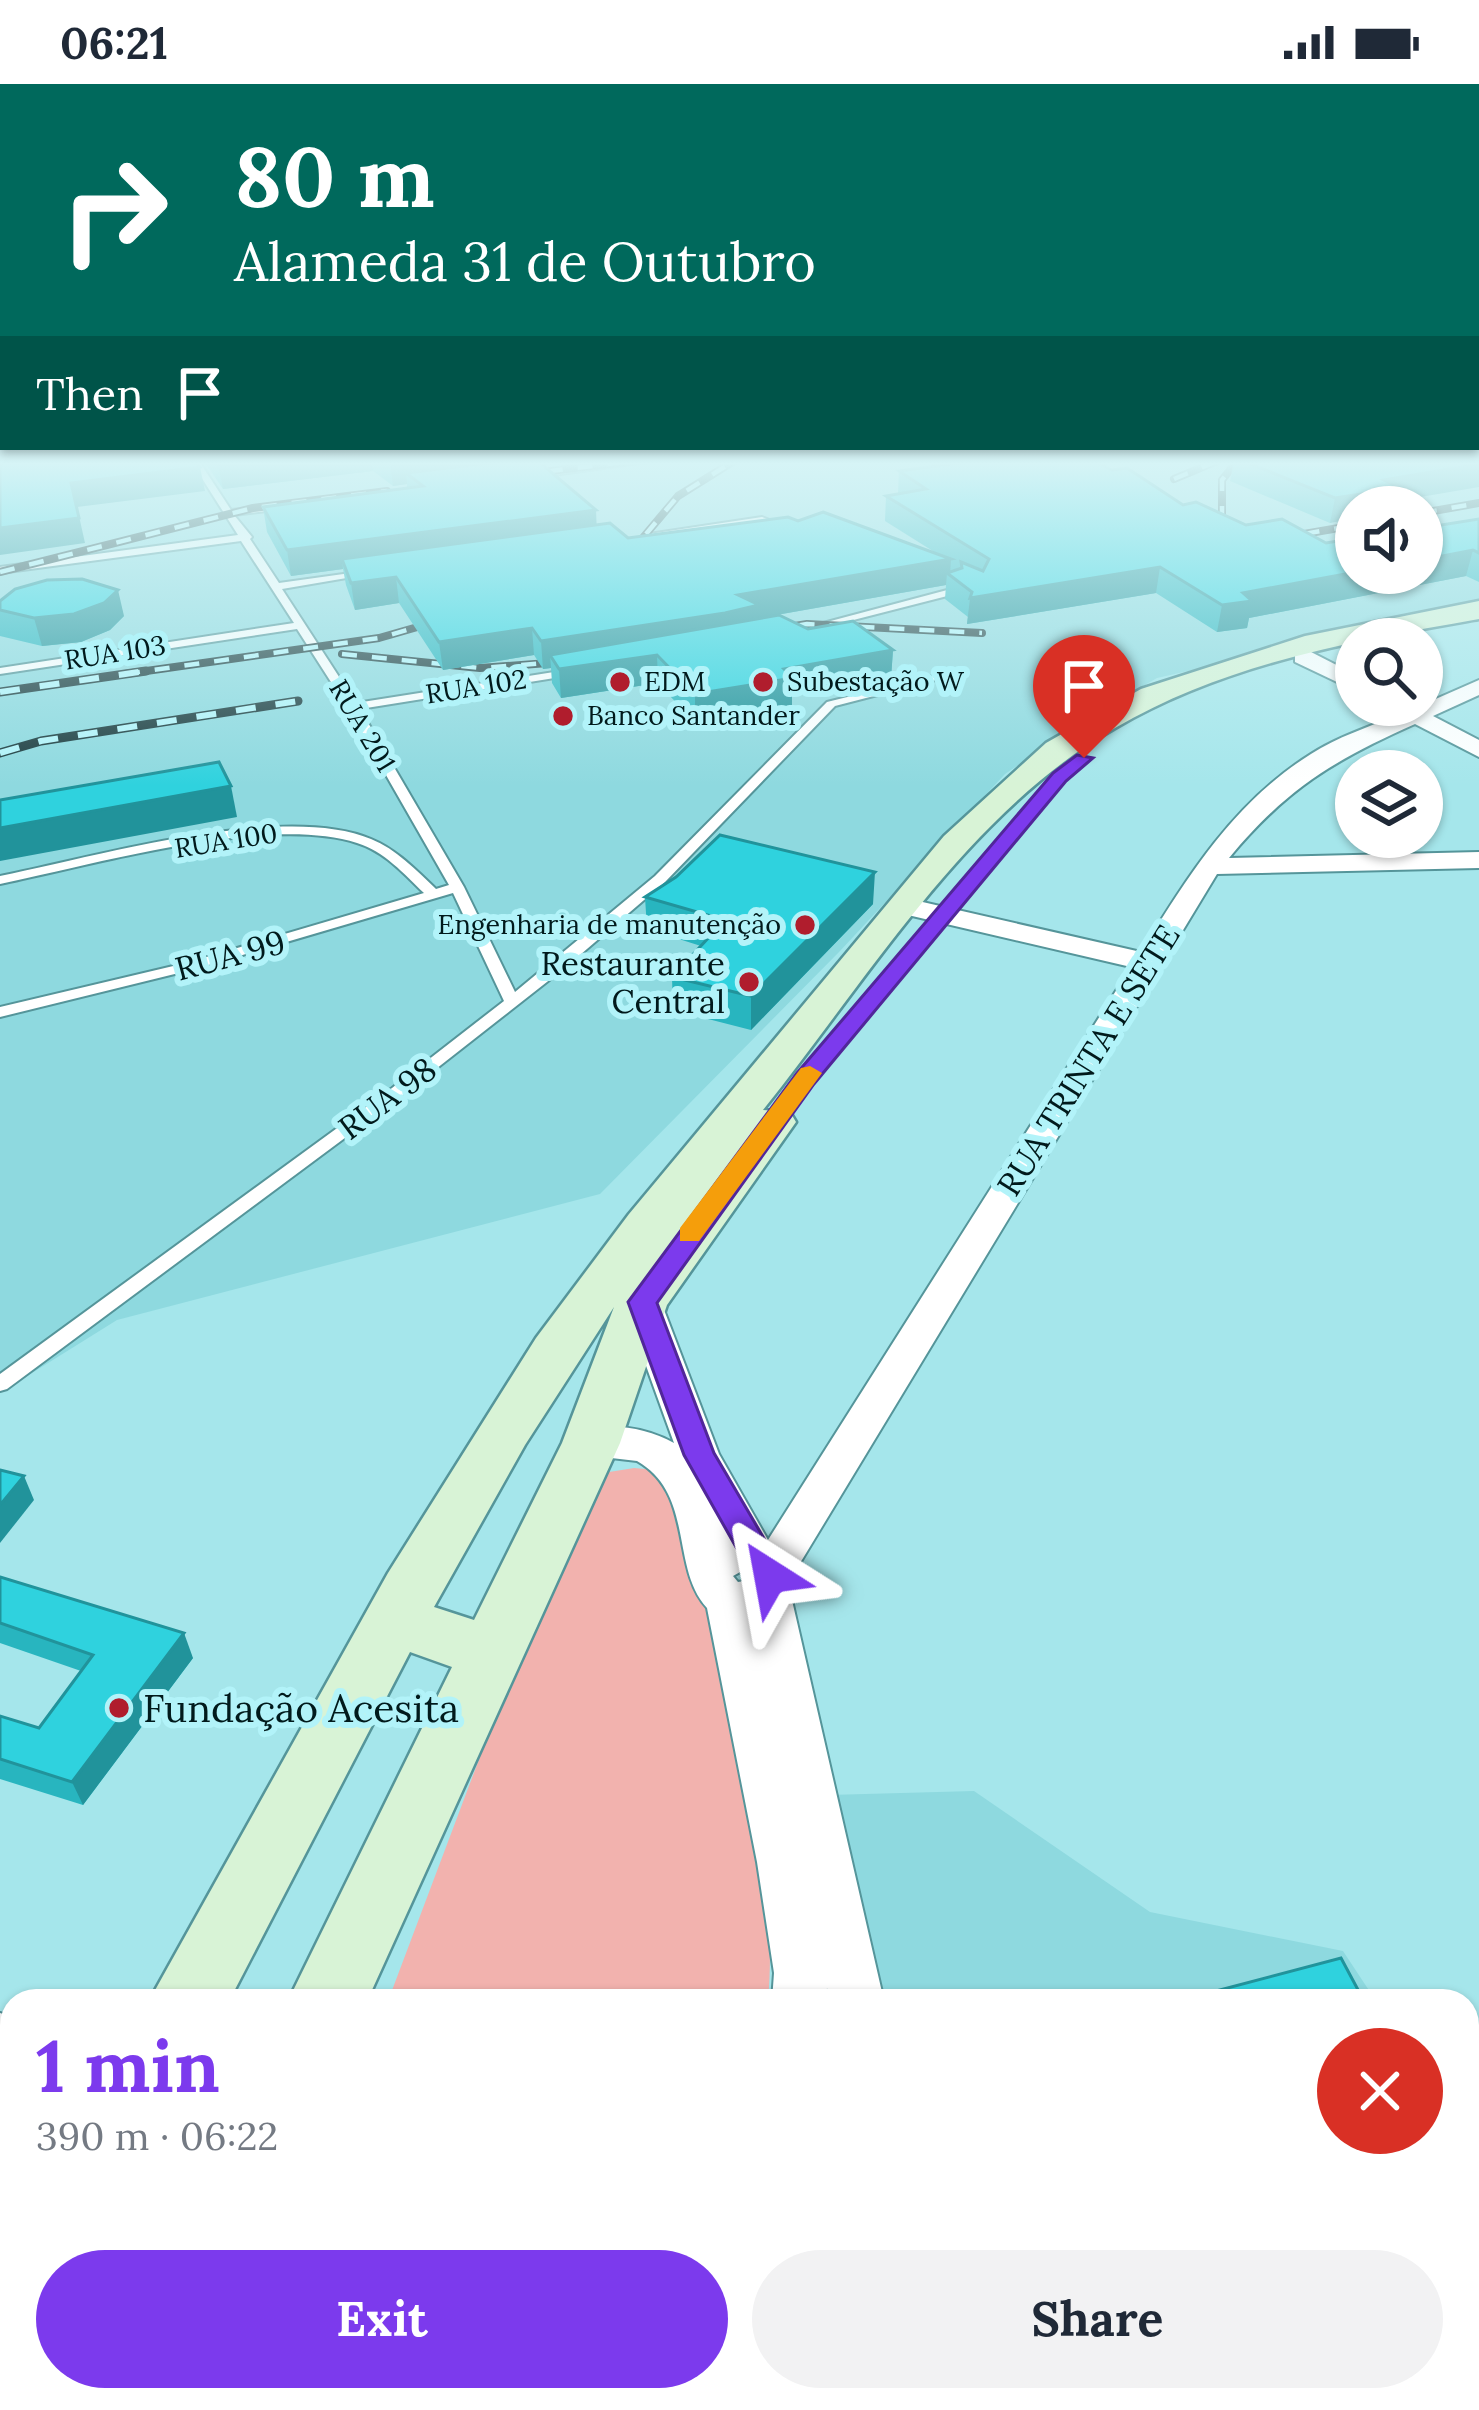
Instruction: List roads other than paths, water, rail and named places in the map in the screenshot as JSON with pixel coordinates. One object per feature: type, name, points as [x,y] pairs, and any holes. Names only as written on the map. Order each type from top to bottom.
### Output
[{"type":"main road","points":[[195,1989],[397,1621],[554,1354],[619,1299],[805,1078],[924,910],[1060,777],[1180,693],[1288,650],[1479,610]]},
{"type":"main road","points":[[1443,628],[1479,621]]},
{"type":"main road","points":[[1180,693],[1335,650]]},
{"type":"main road","points":[[334,1989],[591,1443],[619,1299]]},
{"type":"main road","points":[[397,1621],[494,1654]]},
{"type":"street","points":[[1303,657],[1335,673]]},
{"type":"street","name":"RUA TRINTA E SETE","points":[[1443,698],[1479,687]]},
{"type":"street","name":"RUA TRINTA E SETE","points":[[755,1569],[1208,866],[1259,805],[1322,757],[1376,726]]},
{"type":"street","points":[[1436,726],[1479,750]]},
{"type":"street","points":[[1208,866],[1479,860]]},
{"type":"street","points":[[924,910],[1148,962]]},
{"type":"street","points":[[619,1299],[755,1569],[853,1989]]},
{"type":"street","points":[[591,1443],[640,1441],[662,1450],[755,1569],[783,1862],[800,1989]]},
{"type":"lane","name":"RUA 201","points":[[265,570],[457,887],[512,1001]]},
{"type":"lane","points":[[275,587],[369,574]]},
{"type":"lane","points":[[762,640],[884,602],[951,592]]},
{"type":"lane","name":"RUA 103","points":[[0,671],[301,625]]},
{"type":"lane","name":"RUA 102","points":[[352,707],[599,668]]},
{"type":"lane","name":"RUA 98","points":[[0,1384],[398,1091],[512,1001],[660,879],[831,704],[949,675]]},
{"type":"lane","name":"RUA 100","points":[[0,880],[243,836],[320,831],[358,838],[387,852],[434,895]]},
{"type":"lane","name":"RUA 99","points":[[0,1012],[232,955],[457,887]]},
{"type":"railway","points":[[0,572],[10,570]]},
{"type":"railway","points":[[135,673],[379,638],[449,618]]},
{"type":"railway","points":[[770,630],[807,624],[982,633]]},
{"type":"railway","points":[[342,654],[480,668],[575,661]]},
{"type":"railway","points":[[135,673],[146,671]]},
{"type":"railway","points":[[0,692],[135,673]]},
{"type":"railway","points":[[125,674],[135,673]]},
{"type":"railway","points":[[0,753],[41,741],[298,701]]},
{"type":"place","name":"EDM","points":[[620,682]]},
{"type":"place","name":"Subestação W","points":[[763,682]]},
{"type":"place","name":"Banco Santander","points":[[563,716]]},
{"type":"place","name":"Engenharia de manutenção","points":[[805,925]]},
{"type":"place","name":"Restaurante Central","points":[[749,982]]},
{"type":"place","name":"Fundação Acesita","points":[[119,1708]]}]
